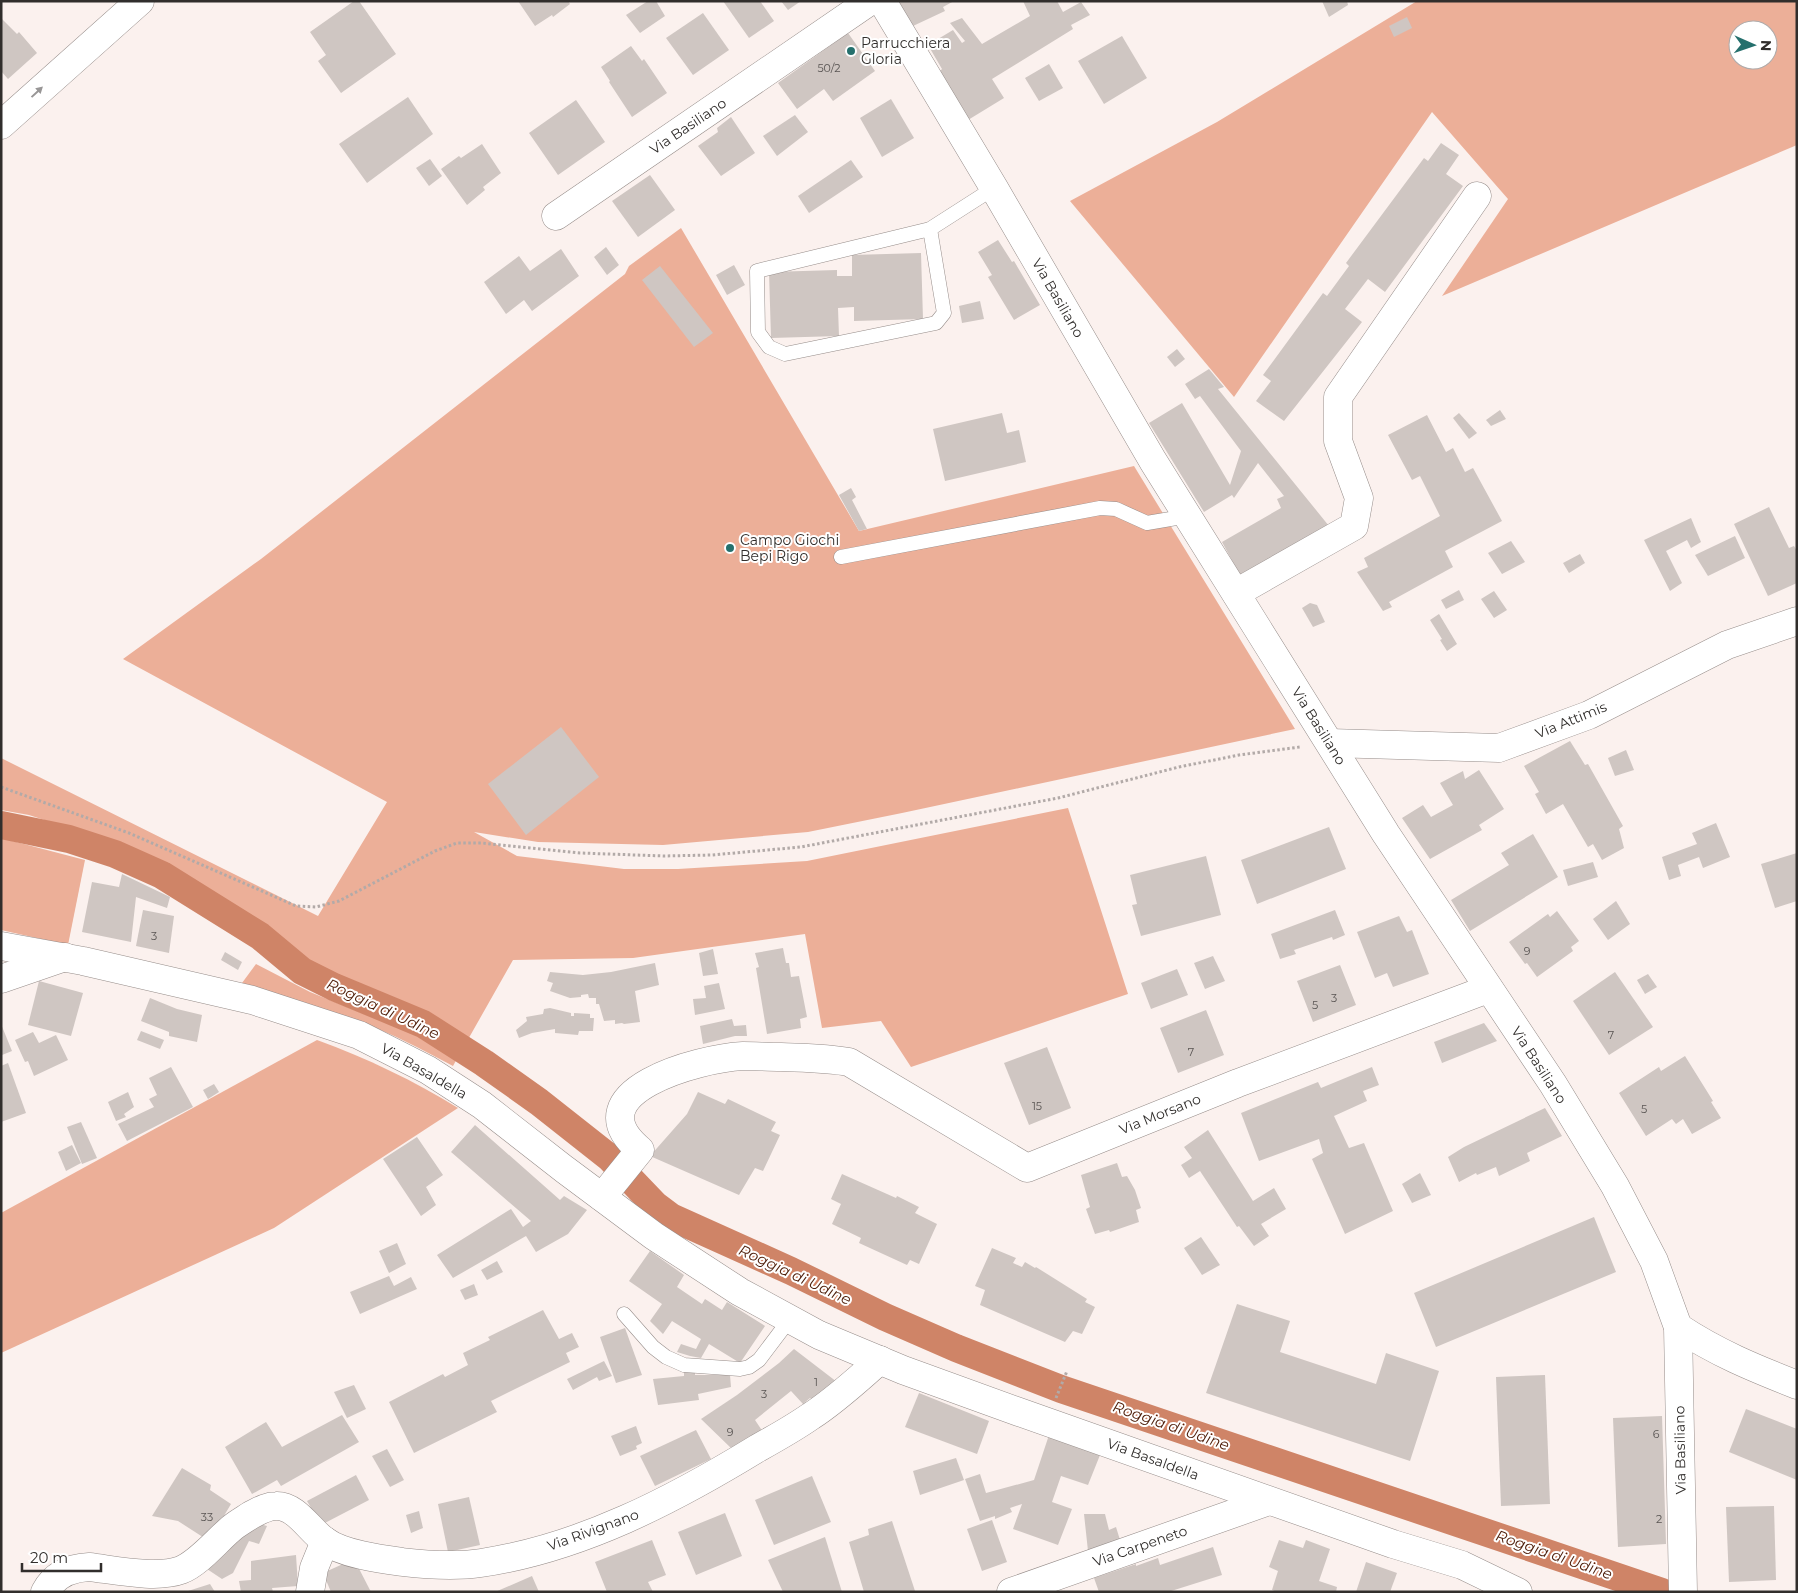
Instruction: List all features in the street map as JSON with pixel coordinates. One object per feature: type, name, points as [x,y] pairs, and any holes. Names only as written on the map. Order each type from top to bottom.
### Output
[{"type":"street","points":[[1,125],[140,1]]},
{"type":"street","name":"Via Basiliano","points":[[556,216],[870,1]]},
{"type":"street","name":"Via Basiliano","points":[[882,1],[994,188],[1153,461],[1386,834],[1553,1084],[1615,1186],[1654,1261],[1678,1327],[1683,1592]]},
{"type":"street","points":[[1236,593],[1354,526],[1359,498],[1338,441],[1338,397],[1477,196]]},
{"type":"street","name":"Via Attimis","points":[[1330,743],[1500,748],[1589,715],[1727,645],[1797,621]]},
{"type":"street","name":"Via Basaldella","points":[[1,946],[65,957],[252,1000],[359,1035],[428,1070],[482,1105],[608,1189],[670,1246],[740,1292],[819,1335],[1018,1412],[1393,1544],[1462,1565],[1518,1592]]},
{"type":"street","points":[[1,979],[65,957]]},
{"type":"street","name":"Via Morsano","points":[[608,1189],[640,1150],[628,1140],[621,1126],[620,1111],[626,1100],[640,1088],[656,1079],[681,1069],[711,1061],[742,1056],[829,1058],[849,1062],[1027,1168],[1238,1083],[1488,989]]},
{"type":"street","points":[[1678,1327],[1704,1344],[1731,1358],[1797,1385]]},
{"type":"street","name":"Via Rivignano","points":[[44,1592],[58,1577],[80,1567],[156,1573],[170,1573],[183,1569],[193,1563],[235,1526],[258,1511],[276,1506],[290,1510],[325,1541],[339,1549],[361,1554],[440,1566],[479,1563],[522,1555],[631,1518],[725,1468],[812,1415],[880,1360]]},
{"type":"street","name":"Via Carpeneto","points":[[1011,1592],[1269,1501]]},
{"type":"street","points":[[310,1592],[314,1568],[325,1541]]},
{"type":"lane","points":[[930,229],[944,313],[936,323],[785,354],[769,347],[758,332],[757,271],[930,229],[994,188]]},
{"type":"lane","points":[[841,557],[1100,508],[1116,509],[1147,523],[1188,516]]},
{"type":"lane","points":[[624,1314],[653,1347],[666,1357],[684,1365],[740,1369],[749,1367],[759,1360],[790,1319]]},
{"type":"path","points":[[1,787],[129,834],[296,906],[316,907],[339,901],[435,851],[458,843],[482,843],[580,853],[664,856],[712,855],[801,848],[1058,798],[1239,755],[1330,743]]},
{"type":"path","points":[[1056,1397],[1067,1371]]},
{"type":"shaded area","points":[[1417,1],[1797,1],[1797,145],[1442,296],[1508,199],[1432,112],[1234,397],[1070,201],[1217,122]]},
{"type":"shaded area","name":"Campo Giochi Bepi Rigo","points":[[681,228],[859,531],[1134,466],[1295,729],[808,832],[663,845],[538,842],[474,832],[517,856],[624,869],[678,869],[807,861],[1068,808],[1128,994],[911,1067],[881,1021],[822,1028],[805,934],[633,958],[513,960],[466,1043],[429,1017],[303,962],[264,928],[174,873],[72,829],[29,815],[1,810],[1,758],[318,916],[387,802],[123,659],[261,559],[625,274],[629,266]]},
{"type":"shaded area","points":[[1,838],[85,860],[68,945],[1,930]]},
{"type":"shaded area","points":[[256,964],[310,992],[416,1035],[459,1055],[453,1066],[371,1026],[242,983]]},
{"type":"shaded area","points":[[317,1040],[354,1054],[390,1071],[458,1108],[274,1228],[1,1353],[1,1213]]},
{"type":"building","points":[[354,1],[359,1],[396,54],[341,93],[318,61],[326,55],[310,32]]},
{"type":"building","points":[[518,1],[568,1],[570,4],[553,17],[552,15],[535,26]]},
{"type":"building","points":[[648,1],[656,1],[665,16],[640,33],[626,15]]},
{"type":"building","points":[[723,1],[760,1],[774,21],[749,38]]},
{"type":"building","points":[[781,1],[801,1],[788,10]]},
{"type":"building","points":[[898,1],[954,1],[943,7],[945,11],[913,26]]},
{"type":"building","points":[[1023,1],[1057,1],[1063,12],[1081,2],[1090,15],[1071,25],[1073,29],[992,79],[1004,98],[968,120],[939,72],[942,69],[928,45],[953,30],[962,43],[965,41],[950,23],[962,18],[982,44],[1030,16]]},
{"type":"building","points":[[1322,1],[1347,1],[1348,5],[1329,17]]},
{"type":"building","points":[[703,13],[729,50],[693,75],[666,38]]},
{"type":"building","points":[[1407,17],[1412,28],[1394,37],[1389,26]]},
{"type":"building","points":[[1,18],[17,34],[19,32],[37,53],[8,79],[1,71]]},
{"type":"building","points":[[848,33],[875,71],[833,101],[824,89],[797,109],[778,83]]},
{"type":"building","points":[[1122,36],[1147,78],[1104,104],[1078,61]]},
{"type":"building","points":[[631,46],[642,61],[644,59],[667,93],[632,117],[601,67]]},
{"type":"building","points":[[1049,64],[1063,88],[1039,101],[1025,78]]},
{"type":"building","points":[[408,97],[433,134],[367,183],[339,144]]},
{"type":"building","points":[[891,99],[914,138],[882,157],[860,118]]},
{"type":"building","points":[[576,100],[605,142],[558,175],[529,133]]},
{"type":"building","points":[[795,115],[808,132],[777,156],[763,136]]},
{"type":"building","points":[[731,117],[755,153],[721,176],[698,146],[718,132],[717,128]]},
{"type":"building","points":[[1441,143],[1459,155],[1446,174],[1463,186],[1385,292],[1368,279],[1345,309],[1362,322],[1284,421],[1256,401],[1271,381],[1263,375],[1323,293],[1327,296],[1349,266],[1346,263],[1424,158],[1428,161]]},
{"type":"building","points":[[482,144],[501,173],[483,187],[485,190],[467,205],[441,169],[459,156],[461,158]]},
{"type":"building","points":[[430,159],[442,176],[429,186],[416,168]]},
{"type":"building","points":[[851,160],[863,177],[809,213],[798,196]]},
{"type":"building","points":[[650,175],[675,210],[638,237],[612,201]]},
{"type":"building","points":[[998,240],[1012,262],[1014,261],[1040,305],[1014,320],[988,277],[992,275],[978,252]]},
{"type":"building","points":[[606,247],[619,265],[607,275],[594,257]]},
{"type":"building","points":[[561,249],[579,276],[532,311],[524,300],[506,314],[484,282],[519,256],[530,271]]},
{"type":"building","points":[[921,253],[923,319],[854,321],[854,307],[838,308],[839,336],[771,338],[769,272],[837,270],[837,276],[852,276],[852,255]]},
{"type":"building","points":[[734,265],[745,285],[727,295],[716,275]]},
{"type":"building","points":[[660,266],[713,333],[694,347],[642,280]]},
{"type":"building","points":[[980,301],[984,319],[962,323],[959,306]]},
{"type":"building","points":[[1177,349],[1185,359],[1175,367],[1167,357]]},
{"type":"building","points":[[1209,369],[1224,387],[1218,389],[1329,526],[1241,577],[1222,542],[1281,508],[1277,499],[1284,496],[1258,463],[1234,498],[1232,495],[1204,512],[1149,423],[1182,403],[1230,485],[1241,451],[1200,396],[1195,399],[1185,384]]},
{"type":"building","points":[[1500,410],[1506,419],[1491,426],[1486,420]]},
{"type":"building","points":[[1002,413],[1007,433],[1019,430],[1026,462],[945,481],[933,429]]},
{"type":"building","points":[[1459,413],[1477,433],[1469,439],[1453,418]]},
{"type":"building","points":[[1427,415],[1446,452],[1453,448],[1465,472],[1473,468],[1502,521],[1445,551],[1453,567],[1389,602],[1392,607],[1383,611],[1357,572],[1368,567],[1364,558],[1440,516],[1420,476],[1412,480],[1388,435]]},
{"type":"building","points":[[851,488],[856,497],[852,500],[867,529],[859,531],[839,495]]},
{"type":"building","points":[[1769,507],[1789,548],[1794,546],[1797,551],[1797,583],[1768,596],[1734,524]]},
{"type":"building","points":[[1691,518],[1701,542],[1691,548],[1687,540],[1666,551],[1682,583],[1670,591],[1644,540]]},
{"type":"building","points":[[1735,536],[1745,558],[1708,576],[1695,555]]},
{"type":"building","points":[[1511,541],[1525,562],[1502,574],[1488,553]]},
{"type":"building","points":[[1580,554],[1585,563],[1569,573],[1563,563]]},
{"type":"building","points":[[1459,590],[1464,600],[1446,609],[1441,600]]},
{"type":"building","points":[[1494,591],[1507,610],[1494,618],[1481,599]]},
{"type":"building","points":[[1310,603],[1317,605],[1325,622],[1313,627],[1302,608]]},
{"type":"building","points":[[1439,614],[1457,644],[1447,651],[1430,620]]},
{"type":"building","points":[[561,727],[599,777],[526,835],[488,784]]},
{"type":"building","points":[[1570,741],[1585,765],[1588,764],[1623,826],[1619,829],[1624,848],[1602,860],[1593,844],[1588,847],[1563,804],[1546,814],[1535,794],[1539,792],[1524,766]]},
{"type":"building","points":[[1626,750],[1634,770],[1615,776],[1608,758]]},
{"type":"building","points":[[1479,770],[1504,809],[1479,825],[1482,830],[1430,859],[1402,818],[1423,805],[1431,817],[1453,805],[1440,783],[1463,771],[1465,779]]},
{"type":"building","points":[[1716,823],[1730,857],[1703,868],[1699,857],[1678,865],[1681,876],[1669,880],[1662,857],[1697,844],[1692,833]]},
{"type":"building","points":[[1329,827],[1346,869],[1257,904],[1241,860]]},
{"type":"building","points":[[1533,834],[1558,877],[1470,931],[1451,900],[1509,865],[1501,853]]},
{"type":"building","points":[[1797,853],[1797,901],[1775,908],[1761,864]]},
{"type":"building","points":[[1206,856],[1221,915],[1141,936],[1132,905],[1137,904],[1130,875]]},
{"type":"building","points":[[1593,862],[1598,877],[1568,886],[1563,870]]},
{"type":"building","points":[[122,874],[170,897],[167,908],[136,897],[131,942],[82,932],[92,882],[119,887]]},
{"type":"building","points":[[1616,901],[1630,924],[1608,940],[1593,919]]},
{"type":"building","points":[[143,910],[174,916],[169,953],[136,946]]},
{"type":"building","points":[[1335,910],[1345,935],[1333,940],[1332,937],[1294,950],[1296,954],[1280,959],[1271,934]]},
{"type":"building","points":[[1557,911],[1579,941],[1571,947],[1573,951],[1537,977],[1509,942],[1548,914],[1550,917]]},
{"type":"building","points":[[1399,916],[1407,932],[1412,930],[1429,974],[1393,987],[1387,973],[1375,978],[1357,932]]},
{"type":"building","points":[[783,948],[786,963],[789,963],[791,977],[799,976],[807,1017],[800,1019],[801,1028],[767,1034],[756,968],[759,967],[755,953]]},
{"type":"building","points":[[713,949],[718,974],[703,976],[699,953]]},
{"type":"building","points":[[225,952],[242,962],[238,970],[221,960]]},
{"type":"building","points":[[1213,956],[1225,981],[1205,989],[1194,963]]},
{"type":"building","points":[[655,963],[659,985],[635,991],[640,1022],[615,1024],[615,1020],[604,1021],[599,1004],[596,1004],[596,998],[589,998],[588,994],[570,998],[550,991],[553,983],[547,981],[550,972],[583,975],[611,972]]},
{"type":"building","points":[[1340,965],[1356,1005],[1313,1022],[1297,981]]},
{"type":"building","points":[[1177,969],[1188,995],[1151,1009],[1141,983]]},
{"type":"building","points":[[1615,972],[1653,1027],[1609,1055],[1573,1001]]},
{"type":"building","points":[[1648,974],[1657,987],[1645,994],[1637,980]]},
{"type":"building","points":[[39,981],[83,993],[71,1036],[28,1025]]},
{"type":"building","points":[[719,983],[725,1009],[695,1015],[693,999],[706,998],[704,986]]},
{"type":"building","points":[[150,998],[177,1009],[202,1015],[197,1042],[169,1036],[169,1032],[141,1021]]},
{"type":"building","points":[[550,1008],[571,1013],[571,1016],[574,1016],[574,1013],[590,1014],[590,1018],[594,1018],[593,1031],[579,1031],[578,1035],[555,1033],[555,1029],[532,1033],[519,1038],[516,1030],[527,1021],[526,1017],[543,1014],[544,1009]]},
{"type":"building","points":[[1206,1010],[1224,1055],[1178,1073],[1160,1028]]},
{"type":"building","points":[[732,1019],[734,1026],[746,1025],[747,1036],[735,1036],[703,1044],[700,1026]]},
{"type":"building","points":[[1484,1023],[1497,1041],[1442,1063],[1434,1042]]},
{"type":"building","points":[[1,1024],[12,1051],[2,1055],[1,1053]]},
{"type":"building","points":[[141,1031],[164,1040],[160,1049],[137,1040]]},
{"type":"building","points":[[33,1032],[39,1043],[56,1035],[68,1060],[34,1076],[28,1061],[25,1062],[15,1040]]},
{"type":"building","points":[[1047,1047],[1071,1108],[1029,1125],[1004,1063]]},
{"type":"building","points":[[1685,1056],[1713,1101],[1711,1102],[1721,1118],[1692,1134],[1683,1119],[1676,1124],[1672,1119],[1646,1136],[1619,1093],[1659,1067],[1661,1071]]},
{"type":"building","points":[[8,1063],[26,1113],[1,1122],[1,1066]]},
{"type":"building","points":[[171,1067],[193,1107],[127,1141],[118,1124],[154,1107],[149,1099],[157,1095],[149,1078]]},
{"type":"building","points":[[1372,1067],[1379,1085],[1363,1091],[1367,1101],[1334,1116],[1349,1148],[1364,1143],[1393,1211],[1345,1234],[1312,1159],[1323,1153],[1319,1139],[1259,1161],[1241,1113],[1318,1082],[1321,1088]]},
{"type":"building","points":[[214,1084],[219,1092],[208,1099],[203,1090]]},
{"type":"building","points":[[128,1092],[134,1107],[124,1114],[126,1117],[116,1121],[108,1102]]},
{"type":"building","points":[[698,1092],[725,1104],[728,1099],[776,1122],[771,1131],[780,1135],[763,1171],[755,1168],[739,1195],[650,1156],[687,1114]]},
{"type":"building","points":[[1545,1108],[1562,1136],[1527,1153],[1530,1161],[1499,1176],[1496,1167],[1477,1175],[1476,1173],[1459,1182],[1448,1157],[1464,1147]]},
{"type":"building","points":[[81,1122],[97,1158],[82,1164],[67,1127]]},
{"type":"building","points":[[475,1125],[560,1200],[564,1196],[587,1210],[568,1234],[536,1252],[526,1236],[453,1278],[437,1255],[511,1209],[523,1227],[531,1221],[451,1152]]},
{"type":"building","points":[[1208,1130],[1253,1201],[1274,1188],[1286,1209],[1261,1224],[1269,1236],[1254,1246],[1239,1226],[1237,1227],[1200,1171],[1189,1178],[1181,1165],[1192,1158],[1184,1147]]},
{"type":"building","points":[[417,1137],[443,1175],[426,1187],[436,1205],[421,1216],[383,1159]]},
{"type":"building","points":[[72,1145],[81,1163],[66,1171],[58,1152]]},
{"type":"building","points":[[1117,1163],[1122,1177],[1127,1176],[1135,1190],[1141,1208],[1136,1210],[1139,1222],[1110,1232],[1109,1230],[1095,1234],[1086,1209],[1090,1207],[1081,1175]]},
{"type":"building","points":[[1420,1173],[1431,1195],[1412,1203],[1402,1184]]},
{"type":"building","points":[[842,1174],[919,1207],[915,1213],[937,1224],[919,1264],[910,1260],[907,1265],[859,1243],[861,1238],[832,1224],[841,1204],[831,1199]]},
{"type":"building","points":[[1594,1217],[1616,1272],[1436,1347],[1414,1293]]},
{"type":"building","points":[[1201,1237],[1220,1265],[1202,1275],[1184,1248]]},
{"type":"building","points":[[397,1243],[406,1264],[389,1273],[379,1251]]},
{"type":"building","points":[[992,1248],[1016,1258],[1013,1263],[1022,1267],[1025,1262],[1036,1267],[1087,1299],[1085,1302],[1095,1307],[1082,1334],[1073,1331],[1065,1342],[980,1305],[985,1290],[975,1286]]},
{"type":"building","points":[[650,1251],[684,1275],[677,1287],[702,1304],[705,1299],[722,1310],[727,1302],[765,1326],[740,1363],[709,1344],[701,1358],[677,1352],[681,1344],[696,1349],[701,1339],[672,1321],[663,1334],[650,1321],[662,1304],[629,1281]]},
{"type":"building","points":[[497,1261],[503,1272],[487,1280],[481,1270]]},
{"type":"building","points":[[389,1276],[394,1286],[411,1277],[417,1289],[360,1314],[350,1292]]},
{"type":"building","points":[[474,1284],[478,1295],[465,1300],[460,1290]]},
{"type":"building","points":[[1237,1304],[1290,1321],[1280,1352],[1376,1384],[1386,1353],[1439,1371],[1410,1461],[1206,1393]]},
{"type":"building","points":[[543,1310],[559,1339],[572,1333],[579,1347],[566,1353],[570,1362],[491,1401],[497,1412],[414,1453],[389,1402],[443,1374],[445,1377],[468,1365],[463,1353],[490,1340],[488,1337]]},
{"type":"building","points":[[625,1328],[642,1375],[616,1383],[600,1337]]},
{"type":"building","points":[[794,1349],[837,1382],[816,1403],[810,1398],[803,1404],[791,1391],[755,1420],[763,1432],[732,1449],[701,1419],[737,1395]]},
{"type":"building","points":[[604,1361],[612,1376],[599,1381],[597,1377],[573,1390],[567,1379]]},
{"type":"building","points":[[695,1371],[695,1375],[730,1375],[731,1387],[698,1394],[699,1400],[658,1405],[653,1379],[684,1376],[684,1372]]},
{"type":"building","points":[[1545,1375],[1550,1504],[1501,1506],[1496,1377]]},
{"type":"building","points":[[354,1385],[366,1409],[347,1418],[334,1392]]},
{"type":"building","points":[[919,1393],[989,1421],[977,1454],[905,1427]]},
{"type":"building","points":[[1746,1409],[1797,1429],[1797,1480],[1729,1452]]},
{"type":"building","points":[[342,1415],[359,1442],[281,1486],[277,1480],[252,1494],[225,1447],[266,1422],[282,1447]]},
{"type":"building","points":[[1662,1416],[1666,1544],[1618,1547],[1613,1418]]},
{"type":"building","points":[[636,1426],[642,1443],[636,1446],[637,1449],[620,1456],[611,1436]]},
{"type":"building","points":[[696,1430],[711,1459],[655,1486],[640,1456]]},
{"type":"building","points":[[1049,1435],[1100,1455],[1088,1485],[1061,1476],[1052,1502],[1072,1509],[1058,1545],[1013,1529],[1022,1504],[1010,1508],[1012,1512],[995,1519],[995,1516],[980,1521],[965,1479],[980,1474],[986,1493],[1034,1480]]},
{"type":"building","points":[[387,1449],[404,1480],[390,1487],[372,1456]]},
{"type":"building","points":[[956,1458],[964,1480],[920,1495],[913,1471]]},
{"type":"building","points":[[182,1468],[211,1485],[210,1490],[231,1504],[209,1541],[178,1521],[152,1516]]},
{"type":"building","points":[[356,1475],[369,1500],[321,1525],[307,1501]]},
{"type":"building","points":[[812,1476],[831,1522],[774,1545],[755,1500]]},
{"type":"building","points":[[469,1497],[480,1545],[448,1552],[438,1504]]},
{"type":"building","points":[[1774,1506],[1776,1580],[1729,1582],[1726,1507]]},
{"type":"building","points":[[419,1511],[423,1528],[411,1533],[406,1515]]},
{"type":"building","points":[[725,1513],[742,1556],[696,1575],[678,1532]]},
{"type":"building","points":[[1084,1514],[1105,1514],[1109,1530],[1116,1527],[1120,1540],[1088,1551]]},
{"type":"building","points":[[992,1520],[1007,1562],[982,1571],[967,1529]]},
{"type":"building","points":[[892,1521],[915,1591],[864,1592],[849,1542],[869,1535],[868,1529]]},
{"type":"building","points":[[250,1524],[258,1528],[260,1524],[267,1526],[259,1544],[249,1541],[233,1573],[222,1579],[201,1565]]},
{"type":"building","points":[[825,1537],[842,1592],[783,1592],[768,1560]]},
{"type":"building","points":[[652,1540],[666,1575],[648,1582],[653,1592],[607,1592],[595,1562]]},
{"type":"building","points":[[1279,1540],[1303,1548],[1306,1540],[1330,1549],[1319,1581],[1337,1587],[1336,1592],[1277,1592],[1272,1590],[1278,1571],[1269,1567]]},
{"type":"building","points":[[1213,1547],[1222,1575],[1168,1592],[1099,1592],[1094,1578],[1158,1558],[1160,1565]]},
{"type":"building","points":[[296,1555],[298,1586],[272,1588],[273,1592],[241,1592],[239,1581],[251,1580],[251,1561]]},
{"type":"building","points":[[354,1559],[371,1592],[331,1592],[323,1573]]},
{"type":"building","points":[[1366,1562],[1397,1573],[1390,1592],[1356,1592]]},
{"type":"building","points":[[532,1576],[539,1592],[495,1592]]},
{"type":"building","points":[[210,1584],[215,1592],[188,1592],[188,1591]]},
{"type":"waterway","name":"Roggia di Udine","points":[[1,825],[69,839],[115,854],[162,875],[260,936],[302,971],[334,987],[423,1024],[484,1063],[539,1102],[610,1158],[655,1205],[671,1217],[791,1271],[885,1317],[956,1348],[1061,1389],[1662,1592]]},
{"type":"place","name":"Parrucchiera Gloria","points":[[851,51]]},
{"type":"place","name":"Campo Giochi Bepi Rigo","points":[[730,548]]}]
